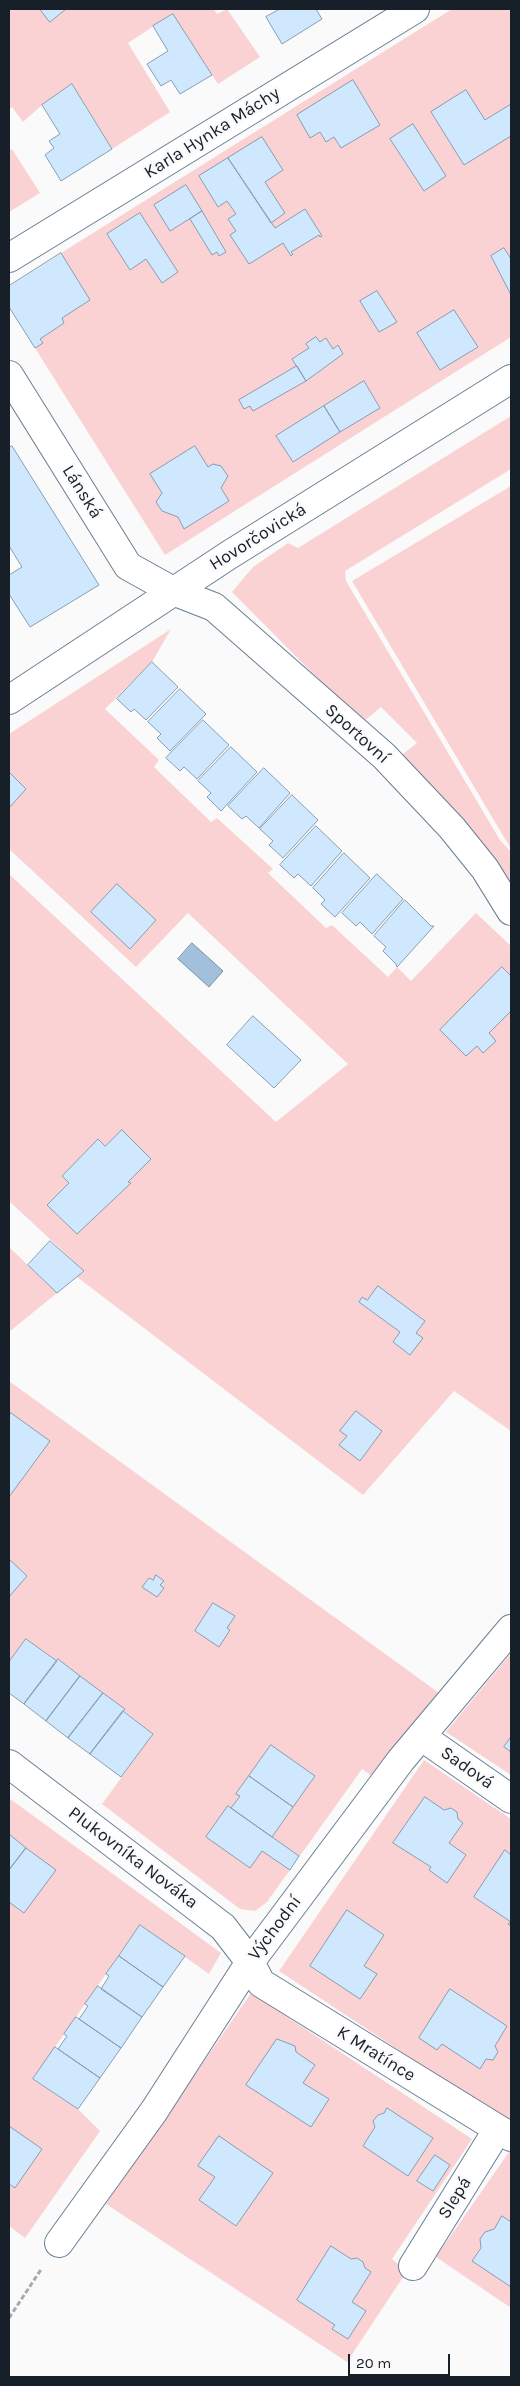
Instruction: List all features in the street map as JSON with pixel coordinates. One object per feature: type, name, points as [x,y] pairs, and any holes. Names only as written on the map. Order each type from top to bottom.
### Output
[{"type":"street","name":"Karla Hynka Máchy","points":[[9,258],[415,9]]},
{"type":"street","name":"Lánská","points":[[9,375],[128,566],[173,591]]},
{"type":"street","name":"Hovorčovická","points":[[9,700],[173,591],[511,379]]},
{"type":"street","name":"Sportovní","points":[[173,591],[214,607],[384,756],[452,828],[485,869],[511,911]]},
{"type":"street","name":"Východní","points":[[59,2243],[154,2110],[250,1962],[401,1760],[511,1629]]},
{"type":"street","name":"Sadová","points":[[422,1737],[511,1799]]},
{"type":"street","name":"Plukovníka Nováka","points":[[9,1764],[223,1927],[250,1962]]},
{"type":"street","name":"K Mratínce","points":[[250,1962],[261,1983],[505,2133]]},
{"type":"street","name":"Slepá","points":[[412,2266],[505,2133]]},
{"type":"path","points":[[9,2318],[59,2243]]},
{"type":"shaded area","points":[[9,9],[214,9],[217,14],[227,9],[260,57],[218,84],[172,14],[128,43],[170,112],[112,149],[72,84],[42,105],[23,122],[12,107],[9,109]]},
{"type":"shaded area","points":[[452,9],[511,9],[511,337],[165,555],[35,348],[42,343],[40,339],[64,323],[62,318],[61,253]]},
{"type":"shaded area","points":[[12,149],[40,193],[9,212],[9,151]]},
{"type":"shaded area","points":[[511,416],[511,469],[345,571],[346,581],[500,840],[511,852],[511,888],[399,757],[417,743],[381,707],[362,723],[232,592],[253,567],[288,543],[298,548]]},
{"type":"shaded area","points":[[511,486],[511,849],[352,581]]},
{"type":"shaded area","points":[[171,629],[152,662],[105,709],[159,760],[154,767],[211,822],[217,818],[273,869],[268,873],[326,928],[332,925],[388,977],[397,967],[411,981],[476,913],[511,946],[511,1431],[454,1391],[363,1495],[77,1277],[84,1271],[9,1201],[9,874],[276,1122],[348,1064],[188,913],[136,967],[9,849],[9,734]]},
{"type":"shaded area","points":[[9,1247],[57,1293],[9,1332]]},
{"type":"shaded area","points":[[9,1381],[439,1693],[372,1776],[362,1769],[267,1902],[255,1911],[240,1909],[102,1804],[153,1734],[80,1676],[26,1639],[9,1662],[9,1497],[49,1441],[11,1413],[9,1416]]},
{"type":"shaded area","points":[[511,1653],[511,1775],[446,1732]]},
{"type":"shaded area","points":[[424,1760],[511,1819],[511,2124],[279,1971]]},
{"type":"shaded area","points":[[9,1798],[221,1953],[209,1974],[140,1925],[33,2079],[78,2109],[100,2131],[25,2238],[9,2226]]},
{"type":"shaded area","points":[[251,1993],[472,2139],[392,2259],[407,2271],[347,2362],[106,2204]]},
{"type":"shaded area","points":[[511,2149],[511,2308],[436,2257]]},
{"type":"water","points":[[192,943],[223,971],[209,987],[178,959]]},
{"type":"building","points":[[40,9],[66,9],[50,22]]},
{"type":"building","points":[[280,9],[316,9],[322,19],[282,44],[266,17]]},
{"type":"building","points":[[173,14],[212,75],[180,94],[171,80],[161,86],[147,64],[168,51],[153,26]]},
{"type":"building","points":[[353,80],[380,125],[341,148],[334,137],[326,142],[320,132],[310,138],[297,115]]},
{"type":"building","points":[[72,84],[112,149],[61,181],[45,155],[54,148],[49,141],[60,134],[42,105]]},
{"type":"building","points":[[466,90],[485,120],[511,104],[511,136],[464,165],[431,112]]},
{"type":"building","points":[[413,124],[446,176],[424,191],[390,139]]},
{"type":"building","points":[[262,137],[283,170],[265,182],[285,213],[271,223],[228,158]]},
{"type":"building","points":[[228,158],[275,228],[305,209],[322,236],[320,237],[319,235],[291,252],[293,254],[291,256],[283,243],[249,264],[230,235],[236,231],[228,219],[236,214],[227,201],[218,207],[199,176]]},
{"type":"building","points":[[186,185],[202,211],[170,231],[154,205]]},
{"type":"building","points":[[202,211],[226,252],[219,256],[217,252],[212,255],[190,219]]},
{"type":"building","points":[[140,213],[178,272],[162,283],[146,259],[130,270],[107,234]]},
{"type":"building","points":[[504,248],[511,259],[511,295],[491,256]]},
{"type":"building","points":[[61,253],[90,300],[62,318],[64,323],[40,339],[43,343],[35,348],[9,307],[9,286]]},
{"type":"building","points":[[377,291],[397,322],[379,332],[360,301]]},
{"type":"building","points":[[454,310],[478,347],[440,370],[417,333]]},
{"type":"building","points":[[316,337],[320,342],[326,338],[333,349],[338,345],[343,354],[306,381],[292,359],[309,348],[306,344]]},
{"type":"building","points":[[297,366],[306,381],[253,411],[250,406],[244,409],[239,400]]},
{"type":"building","points":[[364,381],[380,408],[340,432],[324,406]]},
{"type":"building","points":[[324,406],[340,432],[293,462],[276,436]]},
{"type":"building","points":[[12,446],[99,585],[30,627],[9,594],[9,575],[22,567],[9,546],[9,448]]},
{"type":"building","points":[[195,446],[208,467],[213,464],[221,466],[228,476],[221,488],[229,501],[184,529],[178,517],[162,511],[156,502],[162,493],[150,474]]},
{"type":"building","points":[[152,662],[178,687],[146,720],[134,709],[131,712],[117,699]]},
{"type":"building","points":[[180,689],[206,714],[170,751],[157,738],[161,734],[148,722]]},
{"type":"building","points":[[203,720],[229,745],[197,779],[184,767],[180,771],[166,758]]},
{"type":"building","points":[[231,747],[257,772],[221,811],[207,797],[211,793],[198,781]]},
{"type":"building","points":[[264,768],[290,793],[259,828],[246,816],[242,819],[228,806]]},
{"type":"building","points":[[9,772],[26,789],[9,808]]},
{"type":"building","points":[[292,795],[318,820],[283,858],[269,845],[273,841],[260,829]]},
{"type":"building","points":[[316,826],[342,851],[311,886],[298,874],[294,878],[280,865]]},
{"type":"building","points":[[344,853],[370,878],[335,917],[321,904],[325,900],[313,888]]},
{"type":"building","points":[[377,874],[403,899],[372,934],[360,922],[356,926],[342,913]]},
{"type":"building","points":[[117,884],[156,920],[130,949],[91,912]]},
{"type":"building","points":[[405,900],[431,926],[434,926],[397,967],[383,951],[386,947],[374,936]]},
{"type":"building","points":[[502,967],[511,976],[511,1011],[489,1033],[496,1041],[483,1053],[477,1046],[466,1056],[440,1030]]},
{"type":"building","points":[[253,1016],[301,1060],[274,1088],[227,1045]]},
{"type":"building","points":[[122,1130],[151,1159],[128,1182],[131,1183],[77,1234],[47,1205],[69,1183],[62,1176],[98,1139],[105,1146]]},
{"type":"building","points":[[50,1241],[84,1271],[57,1293],[28,1265]]},
{"type":"building","points":[[378,1286],[425,1321],[416,1333],[423,1338],[410,1355],[393,1342],[400,1332],[359,1302],[362,1297],[367,1300]]},
{"type":"building","points":[[356,1411],[382,1431],[360,1461],[339,1445],[347,1436],[340,1431]]},
{"type":"building","points":[[11,1413],[50,1441],[9,1497],[9,1416]]},
{"type":"building","points":[[9,1559],[27,1576],[9,1597]]},
{"type":"building","points":[[156,1575],[164,1581],[160,1585],[164,1588],[157,1597],[142,1587],[149,1578],[153,1580]]},
{"type":"building","points":[[213,1603],[235,1616],[227,1628],[230,1630],[219,1647],[195,1631]]},
{"type":"building","points":[[26,1639],[57,1661],[24,1704],[9,1693],[9,1662]]},
{"type":"building","points":[[58,1659],[80,1676],[46,1721],[24,1704]]},
{"type":"building","points":[[80,1676],[103,1693],[68,1738],[46,1721]]},
{"type":"building","points":[[103,1693],[125,1709],[90,1754],[68,1738]]},
{"type":"building","points":[[123,1711],[153,1734],[121,1777],[90,1754]]},
{"type":"building","points":[[511,1737],[511,1757],[510,1751],[504,1747]]},
{"type":"building","points":[[271,1745],[315,1776],[293,1807],[249,1776]]},
{"type":"building","points":[[249,1776],[293,1807],[272,1837],[231,1808],[240,1796],[236,1794]]},
{"type":"building","points":[[425,1797],[444,1810],[451,1808],[457,1812],[458,1819],[463,1823],[449,1843],[466,1855],[447,1883],[429,1870],[431,1867],[393,1843]]},
{"type":"building","points":[[228,1806],[299,1856],[290,1870],[262,1851],[250,1868],[206,1837]]},
{"type":"building","points":[[9,1834],[26,1848],[9,1870]]},
{"type":"building","points":[[26,1848],[56,1870],[24,1913],[9,1902],[9,1870]]},
{"type":"building","points":[[505,1850],[511,1855],[511,1922],[474,1897]]},
{"type":"building","points":[[347,1910],[384,1935],[364,1966],[377,1974],[360,1999],[310,1966]]},
{"type":"building","points":[[140,1925],[185,1956],[163,1987],[119,1956]]},
{"type":"building","points":[[119,1956],[163,1987],[142,2017],[101,1989],[109,1976],[106,1974]]},
{"type":"building","points":[[98,1986],[142,2017],[121,2048],[79,2019],[88,2006],[85,2004]]},
{"type":"building","points":[[450,1989],[507,2026],[495,2046],[498,2052],[493,2060],[486,2059],[480,2069],[442,2044],[437,2050],[419,2038]]},
{"type":"building","points":[[76,2017],[121,2048],[100,2078],[58,2049],[67,2036],[64,2034]]},
{"type":"building","points":[[277,2039],[295,2046],[296,2052],[315,2065],[303,2083],[329,2099],[311,2127],[246,2085]]},
{"type":"building","points":[[55,2047],[100,2078],[78,2109],[33,2079]]},
{"type":"building","points":[[387,2108],[433,2138],[408,2176],[363,2146],[375,2127],[373,2121],[378,2115],[384,2113]]},
{"type":"building","points":[[9,2126],[42,2149],[15,2188],[9,2184]]},
{"type":"building","points":[[219,2136],[273,2173],[236,2226],[199,2200],[215,2177],[198,2166]]},
{"type":"building","points":[[435,2155],[450,2165],[433,2191],[417,2181]]},
{"type":"building","points":[[502,2216],[511,2222],[511,2287],[472,2261],[481,2248],[480,2239],[485,2232],[494,2229]]},
{"type":"building","points":[[331,2246],[351,2259],[357,2258],[371,2272],[352,2302],[366,2311],[348,2339],[332,2329],[335,2325],[297,2300]]}]
